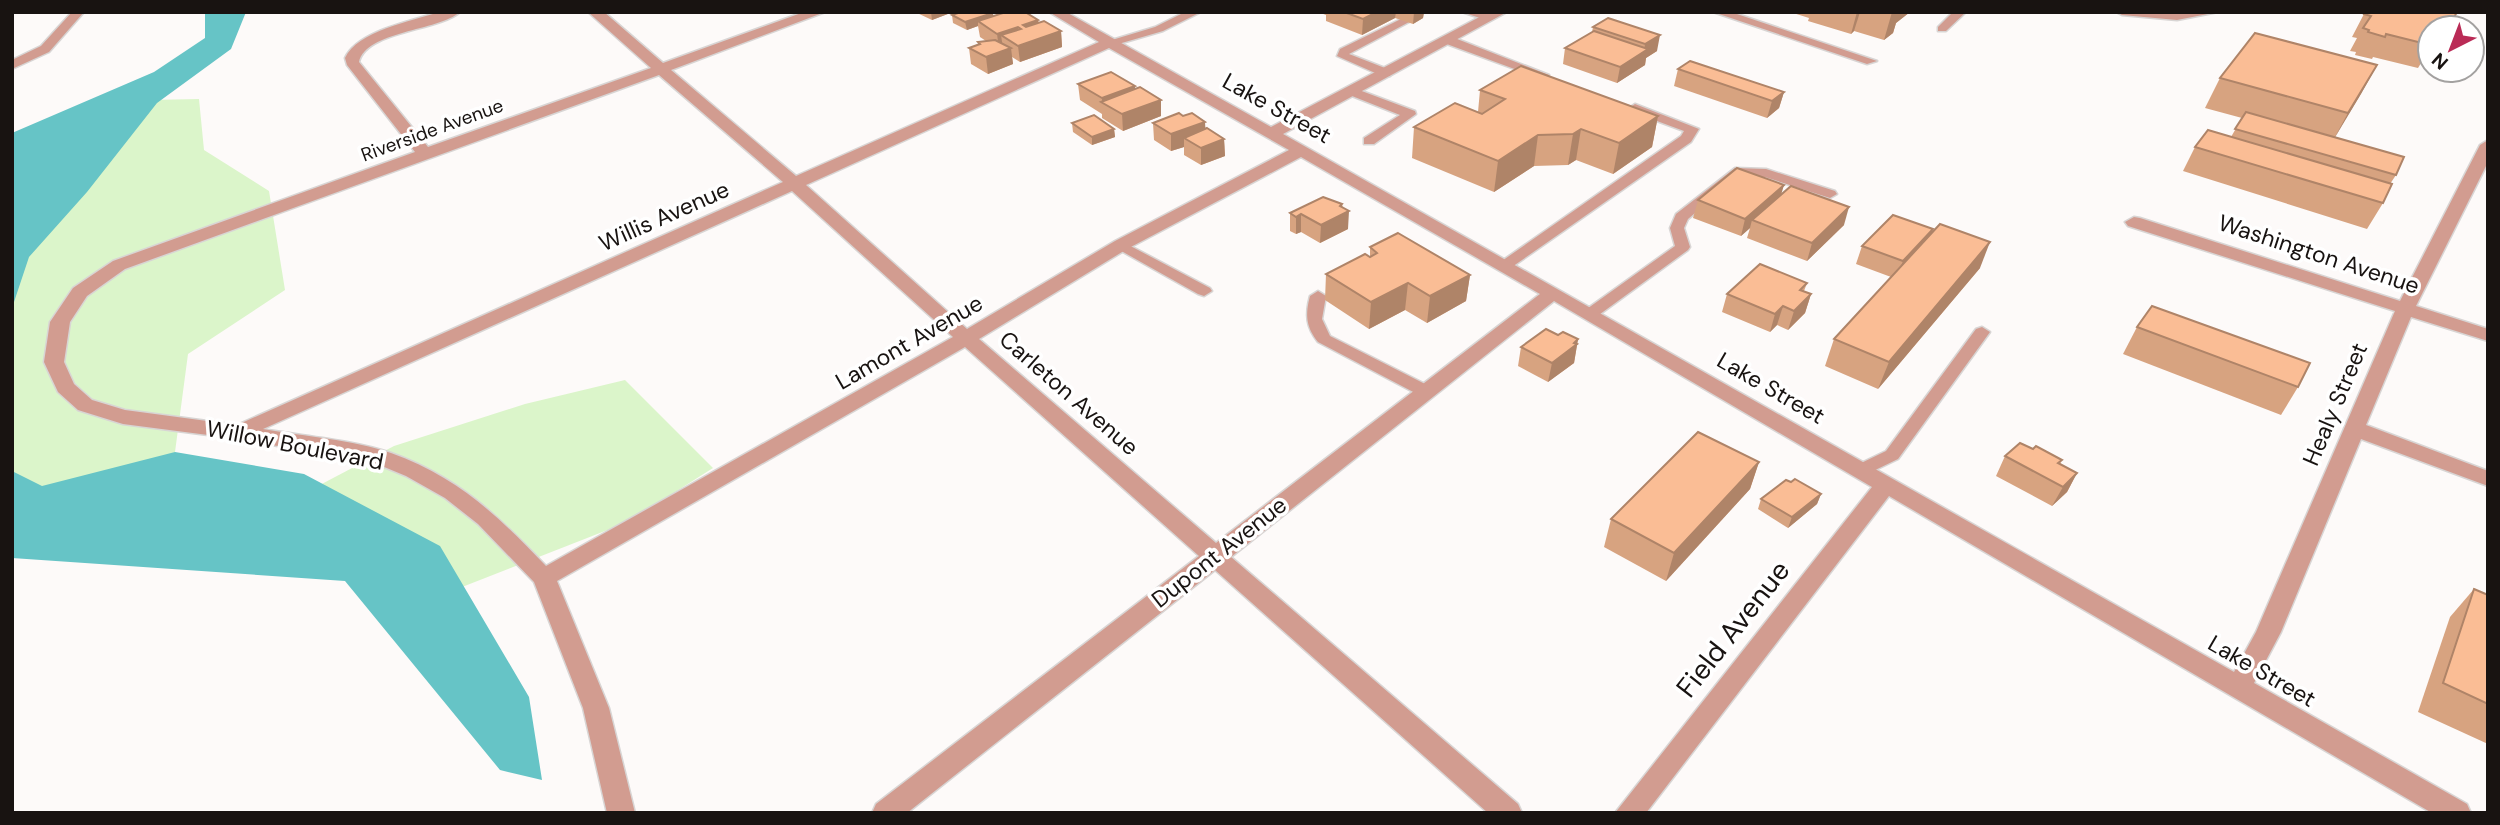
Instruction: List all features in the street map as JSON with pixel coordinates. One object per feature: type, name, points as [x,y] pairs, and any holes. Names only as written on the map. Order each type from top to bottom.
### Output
[{"type":"street","points":[[426,155],[352,62],[355,51],[370,40],[453,12]]},
{"type":"street","name":"Carleton Avenue","points":[[596,12],[1508,813]]},
{"type":"street","name":"Riverside Avenue","points":[[70,304],[80,292],[119,265],[818,12]]},
{"type":"street","name":"Lake Street","points":[[1056,12],[1590,314],[2457,813]]},
{"type":"street","points":[[1270,134],[1494,15]]},
{"type":"street","name":"Willis Avenue","points":[[239,432],[1108,43]]},
{"type":"street","name":"Healy Street","points":[[2238,688],[2268,632],[2406,307],[2488,145]]},
{"type":"street","name":"Lamont Avenue","points":[[544,578],[966,338],[1121,245],[1300,150]]},
{"type":"street","name":"Washington Avenue","points":[[2134,222],[2488,335]]},
{"type":"street","name":"Dupont Avenue","points":[[886,813],[1213,555],[1553,293]]},
{"type":"street","name":"Willow Boulevard","points":[[70,304],[60,322],[54,362],[65,387],[85,405],[123,417],[239,432],[382,458],[414,471],[453,493],[486,519],[544,578],[596,708],[621,813]]},
{"type":"street","points":[[2353,428],[2488,479]]},
{"type":"street","name":"Field Avenue","points":[[1629,813],[1886,484]]},
{"type":"lane","points":[[12,65],[45,49],[78,12]]},
{"type":"lane","points":[[1108,43],[1159,29],[1195,12]]},
{"type":"lane","points":[[1468,12],[1494,15]]},
{"type":"lane","points":[[1719,12],[1871,61]]},
{"type":"lane","points":[[1942,29],[1960,12]]},
{"type":"lane","points":[[2122,12],[2177,17],[2212,12]]},
{"type":"lane","points":[[1386,73],[1343,56],[1344,52],[1405,21]]},
{"type":"lane","points":[[1448,40],[1553,78]]},
{"type":"lane","points":[[1351,91],[1410,114],[1369,141]]},
{"type":"lane","points":[[1504,266],[1686,139],[1692,130],[1616,102]]},
{"type":"lane","points":[[1590,314],[1683,247],[1677,228],[1681,217],[1735,172],[1766,173],[1830,194]]},
{"type":"lane","points":[[1121,245],[1204,290]]},
{"type":"lane","points":[[1318,296],[1313,314],[1315,326],[1324,339],[1425,391]]},
{"type":"lane","points":[[1861,470],[1892,455],[1982,332]]},
{"type":"green space","points":[[199,99],[204,150],[269,191],[285,290],[188,354],[175,452],[75,512],[12,507],[12,223],[149,100]]},
{"type":"green space","points":[[625,380],[713,468],[628,522],[457,589],[316,487],[394,446],[525,404]]},
{"type":"water","points":[[205,12],[246,12],[231,49],[157,103],[87,192],[29,257],[12,308],[12,133],[154,72],[205,38]]},
{"type":"water","points":[[175,452],[304,474],[440,546],[529,697],[542,780],[500,770],[345,581],[12,558],[12,471],[42,486]]},
{"type":"building","points":[[961,12],[993,13],[965,22],[952,15]]},
{"type":"building","points":[[1006,12],[1025,12],[1038,20],[1023,25],[1026,27],[1044,21],[1061,31],[1018,46],[1001,35],[1021,29],[1018,27],[997,34],[978,21]]},
{"type":"building","points":[[1344,12],[1377,12],[1363,19]]},
{"type":"building","points":[[2457,12],[2416,14],[2416,42],[2368,32],[2369,30],[2363,28],[2371,16],[2364,14]]},
{"type":"building","points":[[1608,18],[1660,35],[1645,44],[1593,27]]},
{"type":"building","points":[[1594,31],[1648,49],[1620,67],[1565,48]]},
{"type":"building","points":[[2255,33],[2377,65],[2348,113],[2220,78]]},
{"type":"building","points":[[995,40],[1011,48],[986,57],[969,48],[980,44],[978,42]]},
{"type":"building","points":[[1690,61],[1784,92],[1772,101],[1678,69]]},
{"type":"building","points":[[1521,66],[1658,116],[1619,143],[1581,129],[1573,134],[1538,135],[1498,161],[1414,127],[1455,103],[1482,114],[1505,99],[1480,90]]},
{"type":"building","points":[[1111,72],[1135,86],[1102,98],[1078,84]]},
{"type":"building","points":[[1140,87],[1161,100],[1122,114],[1101,102]]},
{"type":"building","points":[[2246,112],[2404,157],[2396,175],[2235,129]]},
{"type":"building","points":[[1179,113],[1183,116],[1192,113],[1205,122],[1171,134],[1153,123]]},
{"type":"building","points":[[1094,115],[1114,129],[1092,137],[1072,123]]},
{"type":"building","points":[[1207,128],[1224,139],[1201,148],[1184,138]]},
{"type":"building","points":[[2208,130],[2392,184],[2383,203],[2195,147]]},
{"type":"building","points":[[1737,168],[1784,185],[1745,219],[1698,200]]},
{"type":"building","points":[[1791,186],[1849,207],[1812,243],[1752,220]]},
{"type":"building","points":[[1323,197],[1342,204],[1340,206],[1349,211],[1321,225],[1301,214],[1296,217],[1290,213]]},
{"type":"building","points":[[1893,215],[1933,229],[1903,261],[1862,246]]},
{"type":"building","points":[[1940,224],[1990,242],[1889,362],[1834,339]]},
{"type":"building","points":[[1398,233],[1470,275],[1430,296],[1408,283],[1371,302],[1326,274],[1365,254],[1370,257],[1377,253],[1370,247]]},
{"type":"building","points":[[1760,264],[1807,283],[1800,290],[1811,294],[1794,311],[1783,306],[1775,314],[1727,294]]},
{"type":"building","points":[[2152,306],[2310,363],[2298,387],[2137,327]]},
{"type":"building","points":[[1546,329],[1558,335],[1563,332],[1578,339],[1574,343],[1577,344],[1552,363],[1521,347]]},
{"type":"building","points":[[1698,432],[1759,462],[1674,553],[1611,519]]},
{"type":"building","points":[[2020,443],[2033,449],[2036,446],[2062,460],[2058,463],[2077,473],[2063,487],[2005,456]]},
{"type":"building","points":[[1795,479],[1821,494],[1792,517],[1761,499],[1786,480],[1791,482]]},
{"type":"building","points":[[2474,589],[2488,595],[2488,704],[2443,683]]}]
